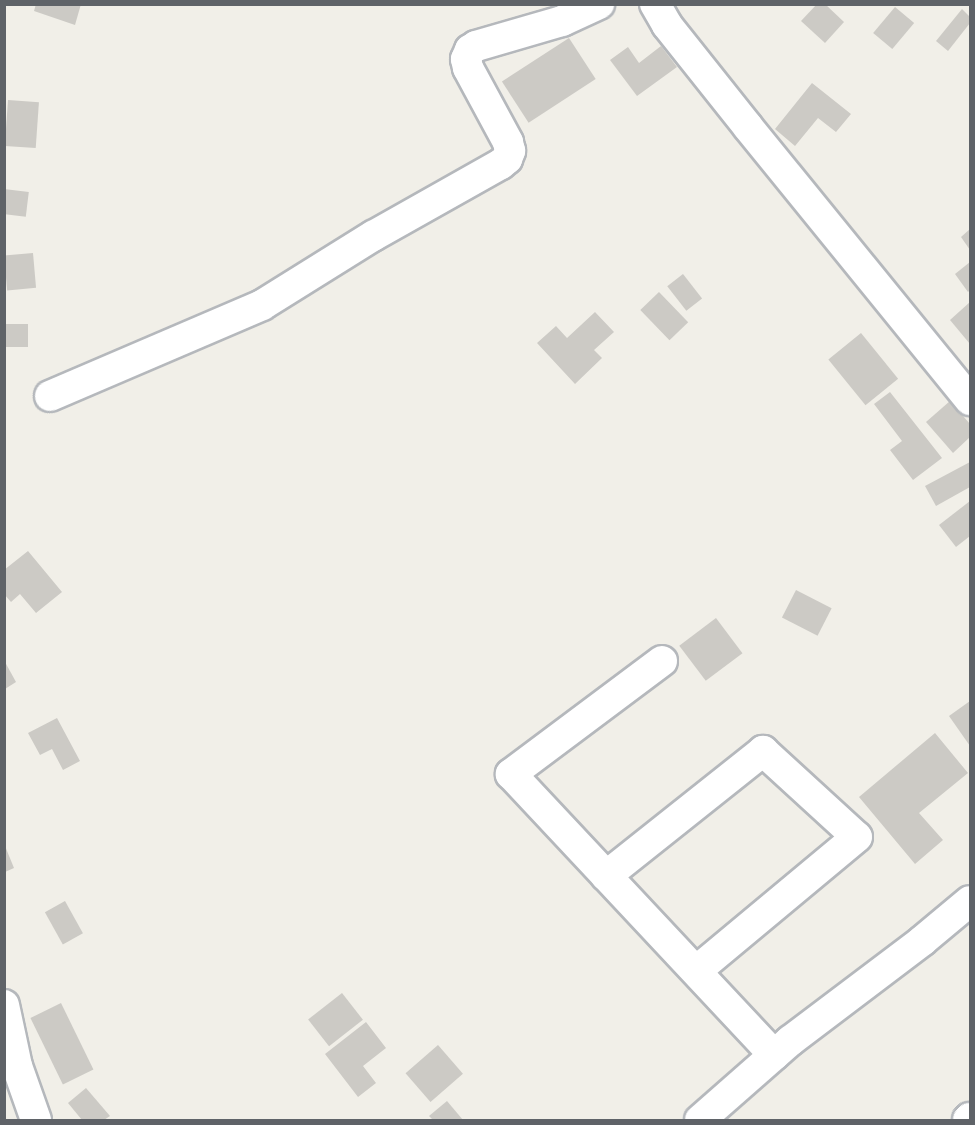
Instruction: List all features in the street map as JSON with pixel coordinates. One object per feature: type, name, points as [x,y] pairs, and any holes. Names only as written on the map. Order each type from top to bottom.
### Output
[{"type":"street","points":[[50,396],[262,305],[373,236],[501,164],[507,159],[510,151],[508,142],[468,69],[466,59],[470,50],[476,46],[562,21],[599,4]]},
{"type":"street","points":[[655,4],[667,25],[748,127],[970,400]]},
{"type":"street","points":[[663,661],[510,774],[774,1055]]},
{"type":"street","points":[[606,876],[763,751],[856,837],[696,971]]},
{"type":"street","points":[[700,1120],[774,1055],[970,901]]},
{"type":"street","points":[[4,1005],[17,1066],[36,1120]]},
{"type":"building","points":[[36,4],[81,4],[75,25],[34,11]]},
{"type":"building","points":[[817,4],[825,4],[844,22],[825,43],[801,21]]},
{"type":"building","points":[[895,7],[914,23],[892,49],[873,33]]},
{"type":"building","points":[[962,9],[970,17],[970,23],[948,51],[936,41]]},
{"type":"building","points":[[569,38],[596,79],[529,123],[502,82]]},
{"type":"building","points":[[661,46],[677,67],[637,96],[610,60],[628,47],[639,63]]},
{"type":"building","points":[[812,83],[851,114],[836,132],[818,118],[795,146],[775,129]]},
{"type":"building","points":[[8,100],[39,102],[36,148],[5,146]]},
{"type":"building","points":[[4,189],[29,192],[26,217],[4,214]]},
{"type":"building","points":[[970,229],[970,250],[961,237]]},
{"type":"building","points":[[33,253],[36,288],[7,290],[4,256]]},
{"type":"building","points":[[970,262],[970,290],[968,292],[955,274]]},
{"type":"building","points":[[683,274],[702,298],[686,311],[667,286]]},
{"type":"building","points":[[659,292],[688,322],[669,340],[640,310]]},
{"type":"building","points":[[970,302],[970,344],[950,320]]},
{"type":"building","points":[[595,312],[614,332],[594,350],[602,358],[575,384],[537,343],[556,326],[567,338]]},
{"type":"building","points":[[4,324],[28,324],[28,347],[4,347]]},
{"type":"building","points":[[861,333],[898,379],[865,405],[828,359]]},
{"type":"building","points":[[890,392],[942,458],[913,480],[890,450],[902,441],[874,404]]},
{"type":"building","points":[[950,401],[970,424],[970,437],[953,453],[926,422]]},
{"type":"building","points":[[970,462],[970,487],[936,506],[925,486]]},
{"type":"building","points":[[970,501],[970,536],[956,547],[939,525]]},
{"type":"building","points":[[28,551],[62,592],[36,613],[20,594],[11,602],[4,594],[4,570]]},
{"type":"building","points":[[796,590],[832,608],[818,636],[782,618]]},
{"type":"building","points":[[716,618],[742,653],[706,681],[679,646]]},
{"type":"building","points":[[5,662],[16,682],[5,689]]},
{"type":"building","points":[[970,701],[970,746],[949,716]]},
{"type":"building","points":[[57,718],[80,761],[63,770],[52,749],[40,755],[28,733]]},
{"type":"building","points":[[935,733],[968,773],[919,813],[943,840],[915,864],[859,797]]},
{"type":"building","points":[[5,846],[14,868],[5,872]]},
{"type":"building","points":[[65,901],[83,933],[63,945],[45,912]]},
{"type":"building","points":[[342,993],[363,1020],[329,1046],[308,1019]]},
{"type":"building","points":[[61,1003],[93,1070],[63,1084],[30,1018]]},
{"type":"building","points":[[366,1022],[386,1048],[363,1066],[376,1083],[358,1097],[325,1054]]},
{"type":"building","points":[[438,1045],[463,1074],[430,1102],[406,1073]]},
{"type":"building","points":[[86,1088],[110,1116],[104,1120],[82,1120],[68,1103]]},
{"type":"building","points":[[447,1101],[463,1120],[433,1120],[429,1116]]}]
